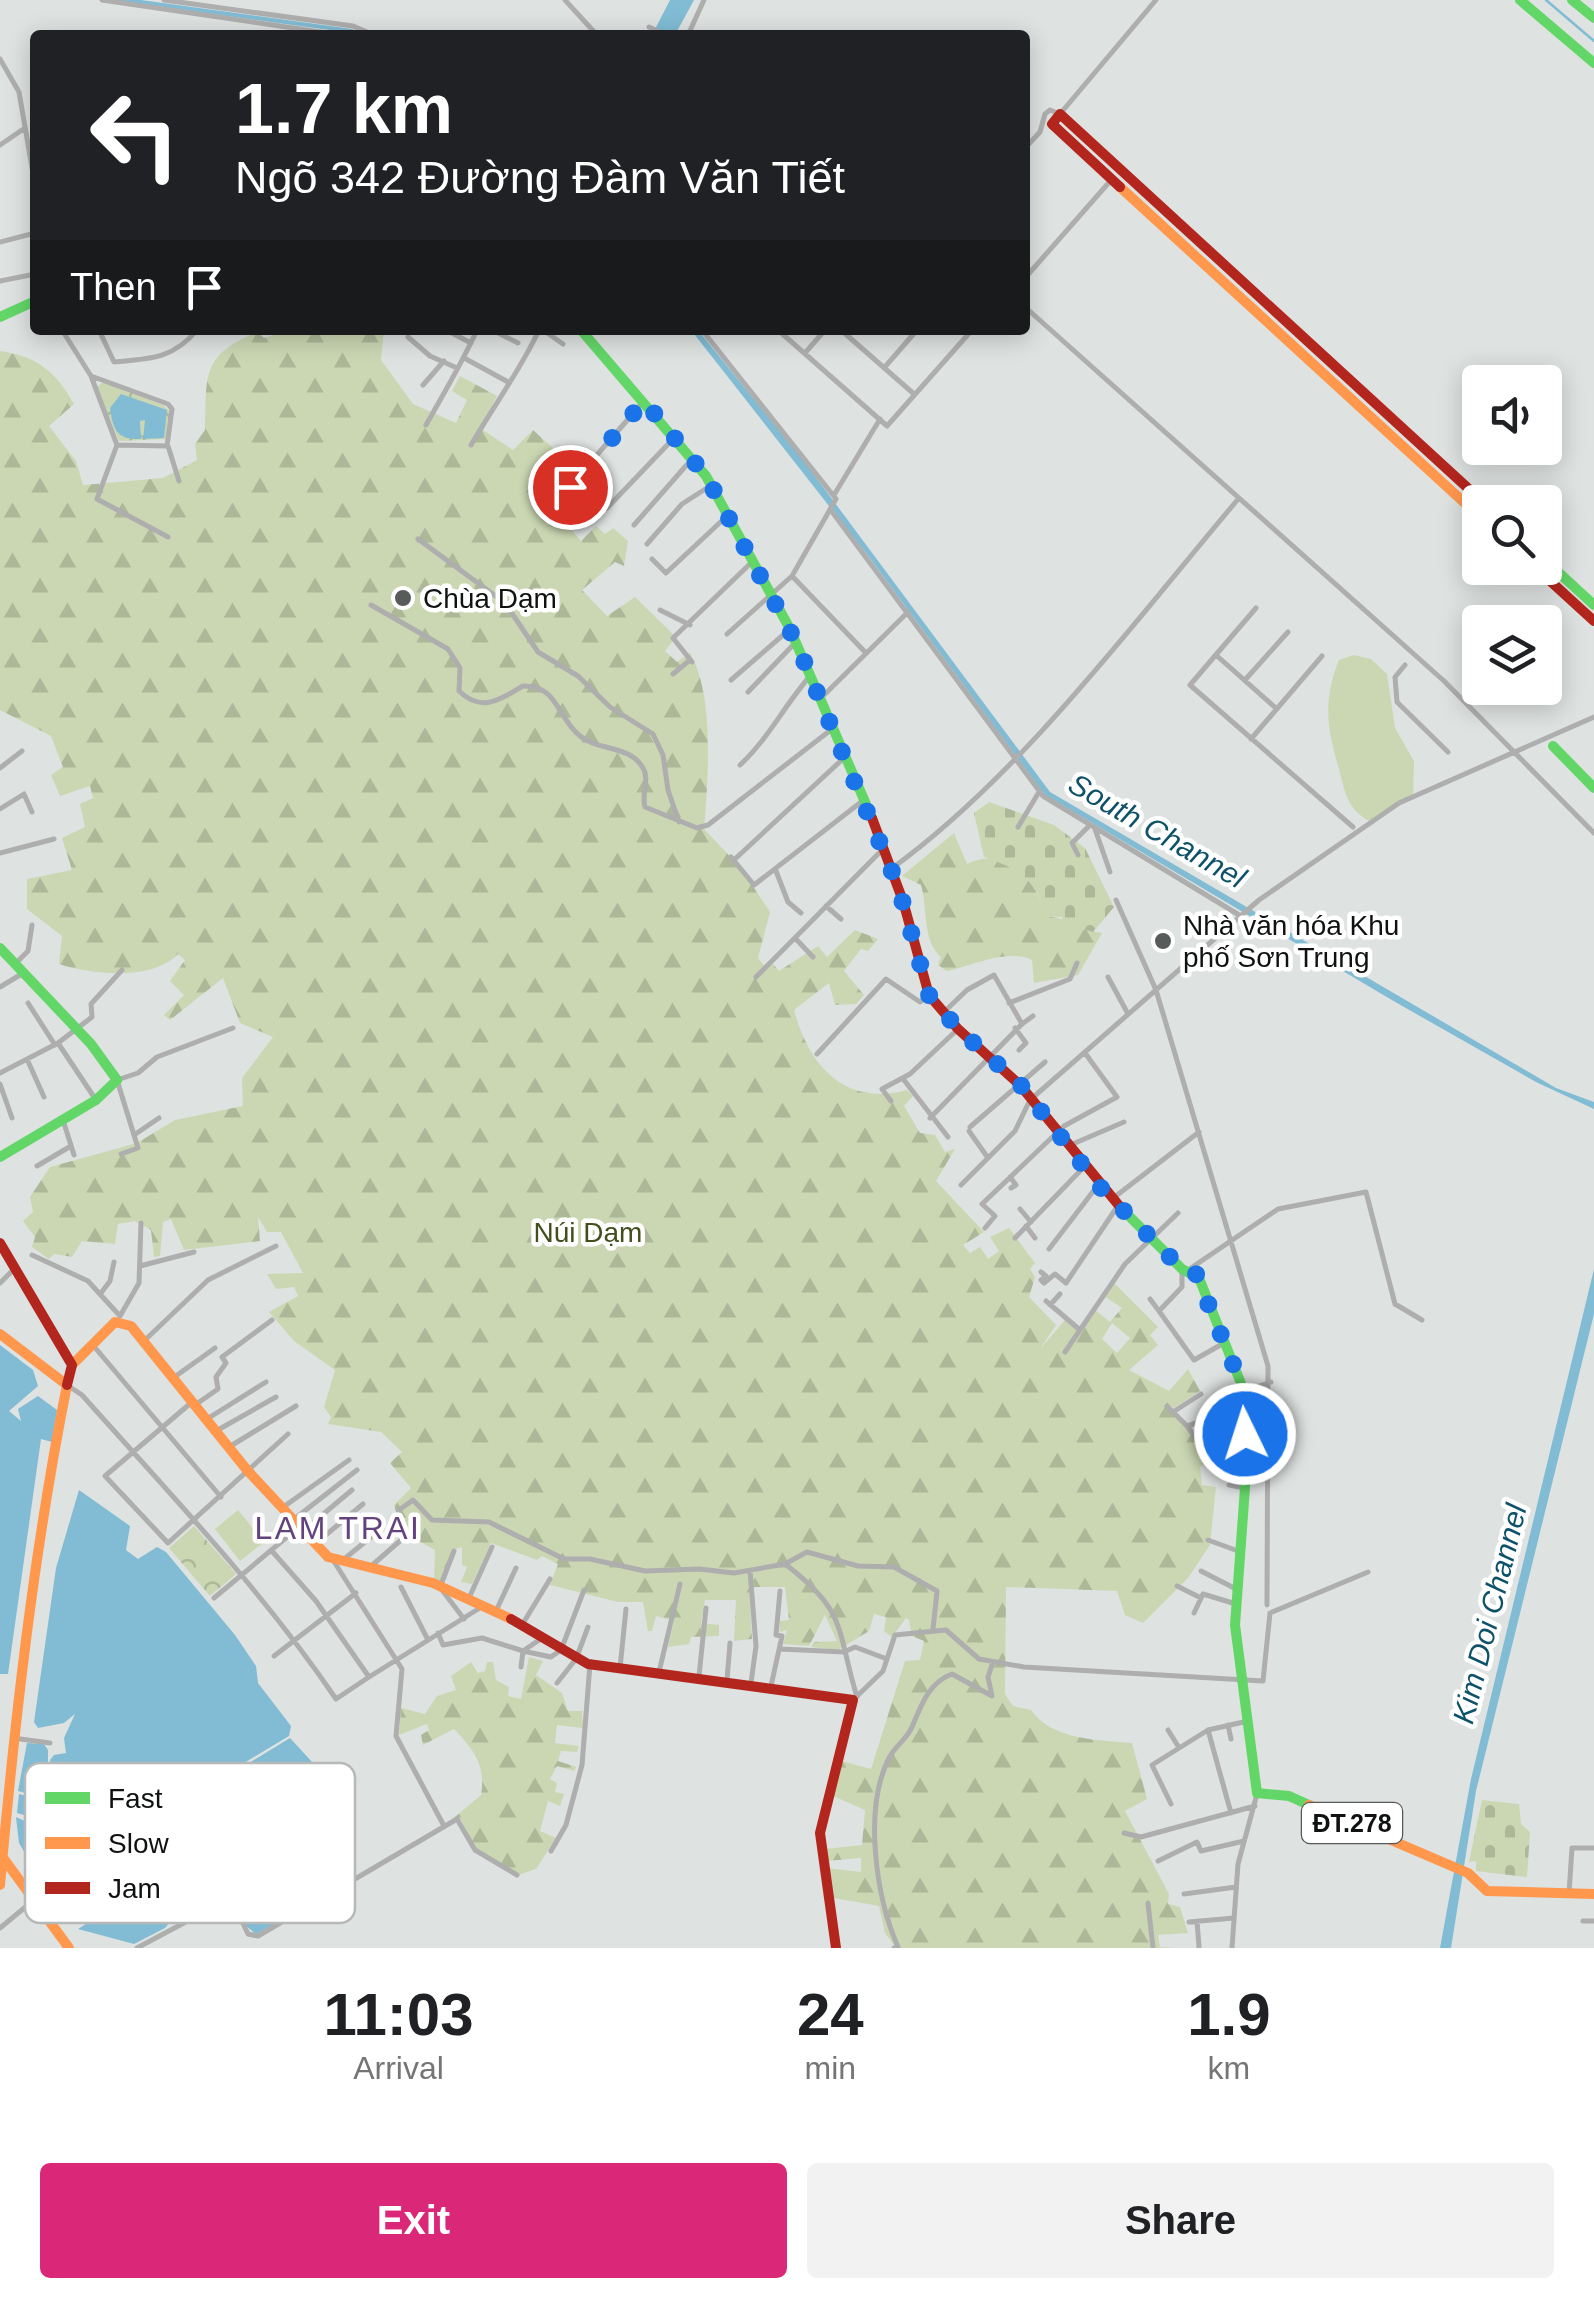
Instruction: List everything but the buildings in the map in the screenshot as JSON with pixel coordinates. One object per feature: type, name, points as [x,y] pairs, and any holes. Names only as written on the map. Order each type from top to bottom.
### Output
[{"type":"street","points":[[102,0],[303,30]]},
{"type":"street","points":[[164,0],[362,30]]},
{"type":"street","points":[[565,0],[592,30]]},
{"type":"street","points":[[690,30],[704,0]]},
{"type":"street","points":[[1156,0],[1052,124],[1462,500]]},
{"type":"street","points":[[1520,0],[1594,63]]},
{"type":"street","points":[[1572,0],[1594,18]]},
{"type":"street","points":[[257,30],[258,24]]},
{"type":"street","points":[[649,27],[655,30]]},
{"type":"street","points":[[0,59],[18,86],[30,154]]},
{"type":"street","points":[[1030,143],[1039,135],[1048,111],[1060,114],[1464,485]]},
{"type":"street","points":[[0,145],[26,128]]},
{"type":"street","points":[[1030,272],[1112,179]]},
{"type":"street","points":[[0,242],[30,234]]},
{"type":"street","points":[[0,281],[30,275]]},
{"type":"street","points":[[0,317],[30,304]]},
{"type":"street","points":[[1030,310],[1444,681],[1594,833]]},
{"type":"street","points":[[65,335],[91,376],[117,444],[108,476],[96,495],[98,501],[168,537]]},
{"type":"street","points":[[102,335],[114,362],[164,358],[177,352],[192,335]]},
{"type":"street","points":[[456,335],[471,343]]},
{"type":"street","points":[[426,425],[457,368],[466,359],[475,335]]},
{"type":"street","points":[[502,335],[518,343]]},
{"type":"street","points":[[471,445],[508,382],[521,370],[538,335]]},
{"type":"street","points":[[549,335],[563,344]]},
{"type":"street","points":[[585,335],[711,485],[790,629],[865,800],[891,869],[929,995],[958,1029],[1020,1084],[1098,1185],[1150,1238],[1199,1278],[1244,1391],[1245,1408],[1236,1604],[1240,1681],[1256,1794],[1236,1888],[1232,1948]]},
{"type":"street","points":[[706,335],[835,497]]},
{"type":"street","points":[[784,335],[888,426],[967,335]]},
{"type":"street","points":[[805,353],[821,335]]},
{"type":"street","points":[[847,335],[914,394]]},
{"type":"street","points":[[884,368],[912,335]]},
{"type":"street","points":[[408,337],[430,356],[457,368]]},
{"type":"street","points":[[466,359],[508,382]]},
{"type":"street","points":[[422,385],[444,361]]},
{"type":"street","points":[[91,376],[168,404],[174,416],[168,445],[179,481]]},
{"type":"street","points":[[570,487],[644,401]]},
{"type":"street","points":[[1377,422],[1386,413]]},
{"type":"street","points":[[727,634],[792,576],[880,419]]},
{"type":"street","points":[[607,508],[674,438]]},
{"type":"street","points":[[117,444],[168,445]]},
{"type":"street","points":[[634,525],[692,459]]},
{"type":"street","points":[[647,544],[682,504],[711,485]]},
{"type":"street","points":[[891,869],[954,820],[1024,748],[1240,498]]},
{"type":"street","points":[[830,509],[1039,792],[1244,918]]},
{"type":"street","points":[[652,559],[666,573],[728,515]]},
{"type":"street","points":[[418,539],[505,603],[538,652],[578,676],[610,707],[653,734],[663,755],[668,790],[679,822]]},
{"type":"street","points":[[674,674],[691,661],[673,638],[752,561]]},
{"type":"street","points":[[792,576],[865,652]]},
{"type":"street","points":[[1562,576],[1594,606]]},
{"type":"street","points":[[1555,585],[1594,621]]},
{"type":"street","points":[[371,605],[448,649],[460,668],[458,688],[474,702],[492,704],[526,685],[547,692],[580,737],[638,761],[646,774],[645,807],[700,829],[834,727]]},
{"type":"street","points":[[1256,608],[1190,686],[1353,828]]},
{"type":"street","points":[[660,610],[690,625]]},
{"type":"street","points":[[822,697],[908,612]]},
{"type":"street","points":[[731,680],[790,629]]},
{"type":"street","points":[[1246,680],[1288,632]]},
{"type":"street","points":[[748,692],[796,642]]},
{"type":"street","points":[[1216,655],[1277,709]]},
{"type":"street","points":[[1251,739],[1322,656]]},
{"type":"street","points":[[1405,664],[1395,677],[1397,702],[1448,752]]},
{"type":"street","points":[[740,765],[768,738],[791,698],[812,674]]},
{"type":"street","points":[[961,1185],[1020,1124],[1030,1100],[1252,908],[1398,803],[1594,717]]},
{"type":"street","points":[[1554,746],[1594,788]]},
{"type":"street","points":[[0,768],[22,751]]},
{"type":"street","points":[[846,756],[733,858],[750,886],[776,871],[865,800]]},
{"type":"street","points":[[1018,828],[1039,792]]},
{"type":"street","points":[[0,809],[24,794],[32,812]]},
{"type":"street","points":[[1078,855],[1072,843],[1092,828]]},
{"type":"street","points":[[1092,828],[1110,872]]},
{"type":"street","points":[[0,853],[54,840]]},
{"type":"street","points":[[756,977],[883,849]]},
{"type":"street","points":[[776,871],[788,902],[801,914]]},
{"type":"street","points":[[1116,900],[1156,990],[1271,1382],[1266,1605]]},
{"type":"street","points":[[826,906],[841,919]]},
{"type":"street","points":[[0,987],[28,951],[32,925]]},
{"type":"street","points":[[796,938],[812,957]]},
{"type":"street","points":[[0,948],[16,971],[104,1058],[117,1080],[138,1148],[121,1154]]},
{"type":"street","points":[[1010,1003],[1070,979],[1078,963]]},
{"type":"street","points":[[0,1072],[56,1044],[92,1017],[91,1004],[122,970]]},
{"type":"street","points":[[943,1013],[967,990],[994,975],[1026,1044],[1019,1050]]},
{"type":"street","points":[[1108,978],[1128,1014]]},
{"type":"street","points":[[817,1054],[886,979],[920,1002],[929,995]]},
{"type":"street","points":[[28,1004],[96,1100]]},
{"type":"street","points":[[930,1118],[1018,1026],[1034,1016]]},
{"type":"street","points":[[0,1157],[96,1100],[117,1080],[138,1072],[156,1056],[233,1028]]},
{"type":"street","points":[[892,1101],[882,1089],[903,1079],[958,1029]]},
{"type":"street","points":[[985,1228],[995,1216],[982,1204],[1057,1131],[1117,1097],[1085,1053]]},
{"type":"street","points":[[27,1059],[44,1097]]},
{"type":"street","points":[[988,1158],[969,1129],[1045,1062]]},
{"type":"street","points":[[903,1079],[948,1137]]},
{"type":"street","points":[[0,1084],[12,1118]]},
{"type":"street","points":[[62,1117],[74,1155]]},
{"type":"street","points":[[134,1136],[159,1118]]},
{"type":"street","points":[[1068,1146],[1124,1122]]},
{"type":"street","points":[[1041,1272],[1046,1276],[1041,1280],[1044,1284],[1055,1274],[1066,1283],[1115,1202],[1199,1132]]},
{"type":"street","points":[[37,1166],[71,1146]]},
{"type":"street","points":[[1015,1238],[1084,1168]]},
{"type":"street","points":[[1010,1177],[1016,1186],[1011,1188]]},
{"type":"street","points":[[1049,1250],[1098,1185]]},
{"type":"street","points":[[1160,1311],[1182,1288],[1185,1269],[1278,1209],[1366,1192],[1395,1304],[1422,1320]]},
{"type":"street","points":[[1020,1210],[1035,1238]]},
{"type":"street","points":[[1065,1352],[1125,1264],[1178,1213]]},
{"type":"street","points":[[0,1885],[12,1738],[51,1465],[67,1384],[72,1365],[118,1319],[139,1283],[142,1223]]},
{"type":"street","points":[[0,1243],[72,1365]]},
{"type":"street","points":[[144,1341],[208,1280],[276,1246]]},
{"type":"street","points":[[140,1266],[194,1252]]},
{"type":"street","points":[[32,1255],[88,1280],[315,1544],[337,1560],[440,1587],[496,1611],[590,1664],[855,1698],[876,1680],[896,1635],[946,1630],[976,1656],[994,1662],[1240,1681],[1266,1678],[1270,1613],[1368,1572]]},
{"type":"street","points":[[100,1294],[110,1282],[114,1262]]},
{"type":"street","points":[[0,1282],[14,1269]]},
{"type":"street","points":[[1182,1288],[1188,1296]]},
{"type":"street","points":[[1060,1294],[1048,1303],[1080,1330]]},
{"type":"street","points":[[1150,1299],[1194,1360],[1224,1343]]},
{"type":"street","points":[[272,1320],[222,1357],[226,1363],[216,1377],[218,1389],[163,1426],[106,1480],[166,1542],[288,1434]]},
{"type":"street","points":[[0,1334],[67,1384],[132,1452],[296,1640],[336,1699],[483,1606]]},
{"type":"street","points":[[92,1344],[221,1497]]},
{"type":"street","points":[[174,1378],[215,1348]]},
{"type":"street","points":[[207,1420],[266,1382]]},
{"type":"street","points":[[1244,1391],[1271,1382]]},
{"type":"street","points":[[1201,1394],[1170,1409],[1228,1481],[1244,1488]]},
{"type":"street","points":[[216,1431],[276,1397]]},
{"type":"street","points":[[229,1447],[296,1406]]},
{"type":"street","points":[[1187,1426],[1245,1408]]},
{"type":"street","points":[[282,1508],[349,1460]]},
{"type":"street","points":[[214,1598],[357,1470]]},
{"type":"street","points":[[298,1526],[352,1490]]},
{"type":"street","points":[[399,1510],[413,1500],[432,1520],[466,1518],[500,1525],[564,1559],[590,1559],[662,1573],[750,1571],[785,1564],[793,1556],[807,1552],[858,1566],[886,1565],[904,1571],[937,1592],[933,1630]]},
{"type":"street","points":[[315,1544],[363,1504]]},
{"type":"street","points":[[337,1560],[382,1528]]},
{"type":"street","points":[[370,1567],[409,1533]]},
{"type":"street","points":[[1208,1540],[1241,1552]]},
{"type":"street","points":[[468,1600],[492,1546]]},
{"type":"street","points":[[271,1550],[326,1616],[369,1677]]},
{"type":"street","points":[[440,1587],[454,1552]]},
{"type":"street","points":[[337,1560],[404,1674],[396,1736],[443,1824]]},
{"type":"street","points":[[785,1564],[830,1602],[841,1626],[855,1698],[820,1834],[836,1948]]},
{"type":"street","points":[[496,1611],[516,1568]]},
{"type":"street","points":[[750,1571],[756,1646],[751,1683]]},
{"type":"street","points":[[1201,1571],[1238,1590]]},
{"type":"street","points":[[522,1624],[550,1579]]},
{"type":"street","points":[[659,1672],[680,1584]]},
{"type":"street","points":[[1177,1586],[1200,1598]]},
{"type":"street","points":[[401,1587],[427,1638]]},
{"type":"street","points":[[440,1587],[464,1619]]},
{"type":"street","points":[[438,1633],[443,1645],[482,1638],[552,1657],[561,1650],[584,1590]]},
{"type":"street","points":[[771,1686],[780,1649],[780,1590]]},
{"type":"street","points":[[274,1656],[356,1594]]},
{"type":"street","points":[[1194,1613],[1204,1594],[1236,1604]]},
{"type":"street","points":[[699,1676],[706,1608]]},
{"type":"street","points":[[620,1668],[626,1610]]},
{"type":"street","points":[[557,1683],[576,1659],[588,1627]]},
{"type":"street","points":[[521,1667],[523,1651],[542,1638]]},
{"type":"street","points":[[727,1680],[730,1643]]},
{"type":"street","points":[[780,1649],[844,1652],[855,1647],[888,1660]]},
{"type":"street","points":[[897,1948],[887,1920],[878,1862],[878,1801],[885,1769],[910,1732],[922,1700],[938,1682],[946,1675],[959,1676],[992,1696],[988,1677],[994,1662]]},
{"type":"street","points":[[551,1851],[566,1825],[582,1762],[590,1664]]},
{"type":"street","points":[[1171,1804],[1152,1765],[1208,1730],[1248,1721]]},
{"type":"street","points":[[1228,1725],[1232,1739]]},
{"type":"street","points":[[1168,1730],[1178,1746]]},
{"type":"street","points":[[1208,1730],[1231,1813]]},
{"type":"street","points":[[12,1738],[50,1743]]},
{"type":"street","name":"ĐT.278","points":[[1256,1794],[1289,1796],[1464,1871],[1487,1891],[1594,1894]]},
{"type":"street","points":[[1124,1833],[1141,1837],[1254,1806]]},
{"type":"street","points":[[355,1877],[458,1818],[476,1850],[517,1874]]},
{"type":"street","points":[[1158,1861],[1197,1842],[1200,1850],[1244,1841]]},
{"type":"street","points":[[1569,1894],[1572,1848],[1594,1848]]},
{"type":"street","points":[[1,1855],[25,1888]]},
{"type":"street","points":[[1184,1894],[1236,1888]]},
{"type":"street","points":[[1148,1904],[1153,1948]]},
{"type":"street","points":[[0,1928],[25,1907]]},
{"type":"street","points":[[1199,1947],[1193,1921],[1234,1918]]},
{"type":"street","points":[[1584,1921],[1594,1921]]},
{"type":"street","points":[[51,1923],[69,1948]]},
{"type":"street","points":[[137,1948],[182,1923]]},
{"type":"street","points":[[243,1923],[248,1934],[258,1936],[279,1923]]},
{"type":"green space","name":"Núi Dạm","points":[[252,335],[384,335],[381,360],[413,404],[456,423],[467,400],[452,391],[460,376],[497,396],[480,428],[513,450],[533,430],[568,462],[552,479],[585,508],[570,528],[581,541],[596,526],[605,534],[613,528],[628,541],[624,566],[615,562],[582,590],[607,616],[635,597],[676,637],[665,651],[677,662],[690,653],[698,671],[708,739],[704,829],[741,868],[770,912],[758,958],[767,969],[773,964],[779,971],[818,946],[827,957],[855,930],[878,939],[868,951],[861,949],[844,971],[864,995],[856,1004],[835,1005],[829,983],[794,1010],[809,1049],[833,1077],[848,1087],[865,1093],[907,1090],[913,1096],[904,1106],[920,1133],[935,1135],[945,1152],[955,1149],[936,1181],[984,1232],[963,1245],[970,1253],[980,1247],[988,1259],[999,1251],[990,1237],[1009,1228],[1035,1263],[1030,1269],[1035,1277],[1029,1297],[1056,1325],[1040,1349],[1065,1320],[1082,1331],[1095,1310],[1110,1322],[1122,1308],[1104,1296],[1113,1282],[1158,1327],[1150,1335],[1158,1345],[1129,1370],[1169,1391],[1188,1369],[1200,1391],[1174,1408],[1167,1404],[1215,1459],[1200,1467],[1202,1485],[1216,1487],[1210,1545],[1188,1578],[1143,1623],[1125,1615],[1117,1591],[1006,1587],[1005,1694],[1013,1706],[1031,1710],[1063,1733],[1132,1743],[1147,1799],[1125,1811],[1169,1894],[1168,1904],[1180,1907],[1188,1933],[1158,1935],[1160,1947],[1177,1948],[896,1948],[885,1933],[879,1906],[834,1898],[826,1868],[861,1872],[861,1858],[826,1861],[826,1849],[862,1845],[865,1810],[833,1796],[842,1761],[871,1769],[905,1661],[920,1660],[924,1641],[912,1636],[909,1620],[906,1618],[892,1637],[884,1631],[886,1617],[874,1614],[869,1631],[838,1650],[811,1647],[814,1642],[837,1641],[825,1615],[809,1646],[783,1644],[787,1630],[780,1632],[780,1621],[789,1620],[785,1587],[749,1587],[752,1639],[734,1641],[736,1600],[705,1600],[701,1623],[719,1625],[719,1636],[691,1637],[689,1644],[668,1647],[674,1621],[656,1616],[652,1631],[648,1631],[643,1602],[618,1602],[550,1585],[558,1564],[542,1556],[537,1560],[491,1543],[472,1584],[461,1582],[467,1567],[462,1565],[462,1547],[455,1549],[441,1583],[434,1580],[435,1550],[402,1532],[394,1505],[411,1488],[390,1463],[402,1452],[381,1432],[328,1424],[331,1417],[324,1407],[335,1370],[294,1341],[269,1312],[298,1296],[294,1287],[276,1289],[267,1274],[303,1273],[281,1232],[267,1232],[258,1217],[260,1241],[184,1250],[171,1219],[163,1222],[160,1256],[154,1257],[151,1230],[135,1221],[118,1224],[115,1244],[82,1241],[72,1257],[54,1254],[49,1259],[32,1247],[35,1237],[23,1221],[33,1212],[30,1197],[50,1167],[137,1143],[175,1120],[243,1106],[242,1078],[273,1037],[240,1023],[223,978],[170,1020],[164,1015],[184,995],[170,981],[185,960],[178,954],[167,963],[138,972],[105,973],[59,964],[62,936],[27,909],[27,879],[72,870],[62,838],[85,827],[80,804],[93,798],[90,786],[60,796],[51,775],[63,767],[51,736],[0,710],[0,351],[44,367],[74,404],[49,426],[76,461],[83,485],[163,478],[197,460],[195,444],[205,430],[210,369],[226,349]],"holes":[[[1112,1323],[1130,1338],[1117,1353],[1102,1339]]]},
{"type":"green space","points":[[103,382],[163,405],[171,412],[167,439],[119,441],[97,387]]},
{"type":"green space","points":[[1354,655],[1371,659],[1387,674],[1395,728],[1414,761],[1413,798],[1371,822],[1355,810],[1347,796],[1329,723],[1331,686],[1339,660]]},
{"type":"green space","points":[[989,802],[1054,825],[1085,848],[1114,907],[1093,932],[1063,923],[1062,917],[1045,916],[1037,893],[1025,878],[984,857],[974,813]]},
{"type":"green space","points":[[954,833],[967,864],[981,859],[1007,863],[1028,880],[1046,916],[1102,933],[1078,975],[1034,983],[1032,960],[1011,956],[947,971],[938,965],[941,957],[928,933],[921,885],[902,876]]},
{"type":"green space","points":[[238,1510],[264,1542],[240,1561],[215,1529]]},
{"type":"green space","points":[[194,1526],[236,1574],[210,1596],[169,1548]]},
{"type":"green space","points":[[529,1657],[543,1661],[536,1675],[562,1693],[568,1711],[582,1711],[583,1728],[557,1725],[555,1743],[579,1746],[577,1752],[561,1751],[558,1761],[576,1767],[574,1771],[557,1766],[550,1779],[557,1783],[555,1792],[564,1794],[560,1806],[548,1801],[540,1831],[556,1838],[536,1869],[518,1875],[477,1851],[461,1820],[449,1822],[481,1795],[480,1766],[467,1744],[454,1729],[423,1745],[421,1735],[429,1730],[427,1724],[399,1735],[401,1708],[425,1714],[437,1696],[456,1690],[451,1676],[471,1662],[478,1673],[485,1671],[487,1662],[493,1662],[496,1680],[509,1687],[508,1696],[521,1699]]},
{"type":"green space","points":[[1482,1800],[1519,1804],[1521,1824],[1530,1832],[1527,1877],[1476,1871],[1476,1861],[1469,1862]]},
{"type":"water","points":[[108,0],[141,0],[354,30]]},
{"type":"water","points":[[670,0],[694,0],[678,30],[655,30]]},
{"type":"water","name":"South Channel","points":[[695,335],[702,335],[803,460],[1050,792],[1556,1088],[1594,1102],[1594,1109],[1536,1082],[1397,1003],[1045,795],[869,557]]},
{"type":"water","points":[[121,394],[167,410],[164,438],[143,439],[145,420],[140,421],[141,439],[126,438],[118,432],[110,408]]},
{"type":"water","name":"Kim Doi Channel","points":[[1594,1269],[1594,1314],[1476,1791],[1451,1948],[1440,1948],[1471,1779]]},
{"type":"water","points":[[0,1345],[33,1370],[38,1386],[9,1411],[21,1421],[18,1409],[38,1396],[57,1410],[52,1442],[41,1439],[8,1674],[0,1674]]},
{"type":"water","points":[[79,1490],[130,1526],[126,1550],[138,1559],[157,1547],[166,1552],[256,1666],[258,1683],[291,1726],[289,1736],[244,1763],[50,1763],[54,1755],[66,1753],[64,1738],[75,1714],[64,1723],[38,1728],[34,1722],[56,1568]]},
{"type":"water","points":[[290,1738],[313,1763],[249,1763]]},
{"type":"water","points":[[27,1743],[44,1744],[48,1763],[25,1763],[25,1793],[18,1791]]},
{"type":"water","points":[[19,1794],[25,1796],[25,1815],[17,1813]]},
{"type":"water","points":[[16,1817],[25,1821],[25,1853],[19,1843]]},
{"type":"water","points":[[88,1923],[169,1923],[134,1944],[78,1929]]},
{"type":"water","points":[[245,1923],[276,1923],[256,1934]]},
{"type":"waterway","points":[[1546,0],[1594,41]]},
{"type":"traffic: fast","points":[[1520,0],[1594,63]]},
{"type":"traffic: fast","points":[[1572,0],[1594,18]]},
{"type":"traffic: fast","points":[[0,317],[30,303]]},
{"type":"traffic: fast","points":[[585,335],[706,476],[790,629],[872,818]]},
{"type":"traffic: fast","points":[[1562,576],[1594,605]]},
{"type":"traffic: fast","points":[[1553,746],[1594,788]]},
{"type":"traffic: fast","points":[[0,948],[91,1044],[117,1080],[96,1100],[0,1157]]},
{"type":"traffic: fast","points":[[1121,1208],[1182,1269],[1199,1278],[1244,1391],[1245,1488],[1235,1625],[1257,1793],[1289,1796],[1309,1805]]},
{"type":"traffic: slow","points":[[1120,187],[1462,500]]},
{"type":"traffic: slow","points":[[72,1365],[115,1322],[131,1326],[247,1470],[328,1557],[433,1583],[511,1619]]},
{"type":"traffic: slow","points":[[0,1334],[67,1385],[27,1634],[0,1885]]},
{"type":"traffic: slow","points":[[1309,1805],[1468,1873],[1487,1891],[1594,1894]]},
{"type":"traffic: slow","points":[[1,1855],[25,1888]]},
{"type":"traffic: slow","points":[[51,1923],[69,1948]]},
{"type":"traffic: jam","points":[[1120,187],[1052,124],[1060,114],[1464,485]]},
{"type":"traffic: jam","points":[[1555,585],[1594,621]]},
{"type":"traffic: jam","points":[[872,818],[903,901],[929,995],[958,1029],[1020,1085],[1121,1208]]},
{"type":"traffic: jam","points":[[0,1243],[72,1365],[67,1385]]},
{"type":"traffic: jam","points":[[511,1619],[588,1664],[853,1700],[820,1833],[836,1948]]},
{"type":"place","name":"Chùa Dạm","points":[[403,598]]},
{"type":"place","name":"Nhà văn hóa Khu phố Sơn Trung","points":[[1163,941]]},
{"type":"district","name":"LAM TRAI","points":[[338,1528]]},
{"type":"route","points":[[570,487],[644,401],[706,476],[790,629],[822,697],[898,886],[929,995],[958,1029],[1020,1084],[1098,1185],[1182,1269],[1196,1274],[1244,1391],[1245,1434]]}]
